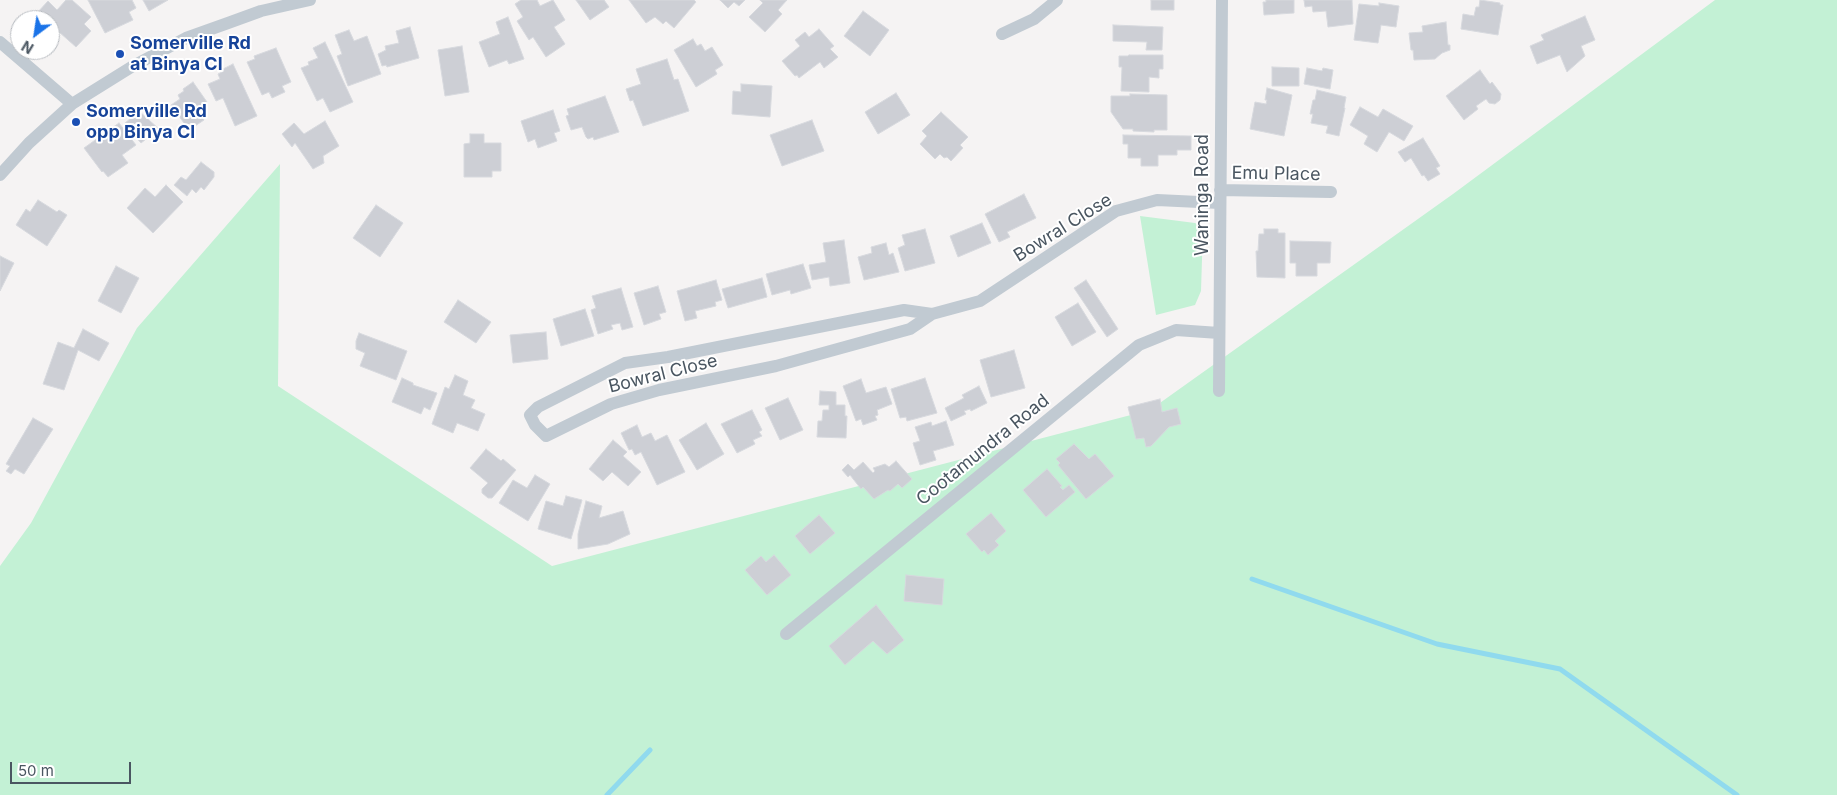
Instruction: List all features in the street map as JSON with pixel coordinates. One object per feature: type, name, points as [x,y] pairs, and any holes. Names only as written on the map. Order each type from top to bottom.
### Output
[{"type":"street","points":[[0,175],[29,143],[72,104],[133,66],[186,38],[261,12],[310,0]]},
{"type":"street","points":[[1002,34],[1034,19],[1057,0]]},
{"type":"street","name":"Waninga Road","points":[[1219,391],[1222,0]]},
{"type":"street","points":[[0,42],[72,104]]},
{"type":"street","name":"Emu Place","points":[[1220,190],[1331,192]]},
{"type":"street","name":"Bowral Close","points":[[932,314],[904,310],[668,357],[625,363],[538,407],[530,415],[535,425],[546,436],[611,404],[659,390],[776,366],[910,329],[932,314],[980,301],[1116,212],[1157,200],[1220,203]]},
{"type":"street","name":"Cootamundra Road","points":[[786,634],[1140,345],[1176,330],[1219,333]]},
{"type":"green space","points":[[1715,0],[1837,0],[1837,795],[0,795],[0,566],[31,523],[137,328],[280,164],[278,386],[552,566],[1150,410],[1453,194]]},
{"type":"green space","points":[[1140,216],[1195,223],[1203,227],[1201,291],[1195,305],[1156,315]]},
{"type":"building","points":[[66,0],[72,0],[91,17],[84,24],[91,31],[76,47],[60,33],[60,10],[57,10]]},
{"type":"building","points":[[88,0],[132,0],[136,8],[129,12],[133,20],[105,33]]},
{"type":"building","points":[[143,0],[168,0],[149,11]]},
{"type":"building","points":[[521,0],[537,0],[540,6],[553,0],[565,20],[554,27],[565,44],[546,57],[533,37],[529,40],[517,21],[523,17],[515,4]]},
{"type":"building","points":[[576,0],[604,0],[609,7],[590,20]]},
{"type":"building","points":[[629,0],[694,0],[696,2],[674,28],[666,21],[663,24],[655,17],[646,23]]},
{"type":"building","points":[[720,0],[745,0],[739,6],[734,2],[728,8]]},
{"type":"building","points":[[760,0],[787,0],[778,10],[782,14],[765,32],[749,17],[763,3]]},
{"type":"building","points":[[1151,0],[1174,0],[1174,10],[1151,10]]},
{"type":"building","points":[[1266,0],[1294,0],[1294,13],[1264,15],[1263,2],[1266,2]]},
{"type":"building","points":[[1304,0],[1352,0],[1353,24],[1328,27],[1326,11],[1313,12],[1312,6],[1305,7]]},
{"type":"building","points":[[1480,0],[1503,5],[1498,35],[1461,29],[1463,14],[1474,16],[1476,7],[1479,7]]},
{"type":"building","points":[[48,1],[57,10],[40,10]]},
{"type":"building","points":[[1379,3],[1399,6],[1396,27],[1381,25],[1378,43],[1354,40],[1359,4],[1379,6]]},
{"type":"building","points":[[863,11],[889,30],[870,56],[844,36]]},
{"type":"building","points":[[1585,16],[1595,40],[1581,46],[1585,56],[1567,72],[1560,55],[1537,64],[1530,46],[1544,40],[1541,35]]},
{"type":"building","points":[[508,17],[524,59],[509,64],[507,60],[489,67],[479,42],[500,34],[496,22]]},
{"type":"building","points":[[1446,22],[1450,50],[1442,53],[1435,59],[1414,60],[1409,33],[1423,32],[1422,26]]},
{"type":"building","points":[[1113,25],[1163,27],[1162,50],[1146,50],[1147,42],[1113,41]]},
{"type":"building","points":[[410,27],[419,58],[387,67],[386,65],[382,66],[378,54],[386,50],[385,46],[399,43],[396,31]]},
{"type":"building","points":[[819,29],[834,46],[830,49],[838,57],[824,68],[820,62],[799,78],[782,61],[800,46],[795,40],[805,32],[809,37]]},
{"type":"building","points":[[349,30],[354,41],[367,36],[381,74],[348,86],[337,56],[342,54],[335,35]]},
{"type":"building","points":[[693,39],[697,46],[701,44],[705,51],[712,47],[723,65],[715,70],[717,74],[696,87],[674,50]]},
{"type":"building","points":[[325,42],[353,102],[330,112],[323,98],[317,101],[301,68],[309,65],[308,62],[318,58],[313,48]]},
{"type":"building","points":[[462,46],[469,92],[445,96],[438,50]]},
{"type":"building","points":[[276,48],[291,82],[282,86],[285,92],[272,98],[269,92],[262,95],[247,62],[255,59],[254,56]]},
{"type":"building","points":[[1163,55],[1163,69],[1159,69],[1159,78],[1149,77],[1149,92],[1121,91],[1122,67],[1119,67],[1119,56]]},
{"type":"building","points":[[667,59],[674,80],[678,79],[689,111],[643,126],[633,100],[630,101],[626,89],[641,84],[636,69]]},
{"type":"building","points":[[233,64],[257,116],[235,126],[223,98],[216,101],[208,84],[220,79],[218,74]]},
{"type":"building","points":[[1272,67],[1299,68],[1299,86],[1272,86]]},
{"type":"building","points":[[1307,68],[1322,71],[1323,68],[1333,70],[1330,89],[1304,84]]},
{"type":"building","points":[[1480,70],[1490,84],[1492,82],[1501,94],[1500,100],[1495,104],[1489,103],[1486,99],[1476,106],[1478,109],[1464,120],[1446,96]]},
{"type":"building","points":[[193,82],[207,102],[196,109],[204,120],[189,130],[171,105],[180,99],[178,95],[184,91],[183,89]]},
{"type":"building","points":[[741,84],[772,86],[770,117],[732,114],[733,91],[741,92]]},
{"type":"building","points":[[1267,88],[1292,95],[1284,136],[1250,129],[1255,102],[1266,104]]},
{"type":"building","points":[[1317,90],[1346,97],[1339,136],[1326,133],[1328,126],[1311,123],[1313,114],[1310,114]]},
{"type":"building","points":[[896,93],[910,115],[878,134],[865,112]]},
{"type":"building","points":[[1130,94],[1167,95],[1167,130],[1154,130],[1154,132],[1123,129],[1111,112],[1111,96],[1130,96]]},
{"type":"building","points":[[605,96],[619,132],[594,140],[593,137],[588,139],[586,137],[582,127],[571,130],[566,116],[569,115],[567,109]]},
{"type":"building","points":[[1360,107],[1378,117],[1383,109],[1413,126],[1404,141],[1389,132],[1377,152],[1364,144],[1368,136],[1350,125]]},
{"type":"building","points":[[553,110],[560,131],[554,133],[557,141],[538,148],[535,139],[528,142],[521,121]]},
{"type":"building","points":[[139,111],[159,129],[141,143],[124,124]]},
{"type":"building","points":[[941,112],[968,137],[960,145],[963,148],[951,161],[940,154],[935,159],[920,144],[927,136],[922,131]]},
{"type":"building","points":[[812,120],[824,151],[782,166],[770,135]]},
{"type":"building","points":[[325,121],[339,146],[323,156],[324,163],[313,169],[295,143],[292,147],[282,134],[294,123],[304,134]]},
{"type":"building","points":[[119,123],[136,145],[122,155],[128,163],[108,177],[84,148]]},
{"type":"building","points":[[470,134],[484,134],[484,143],[501,143],[501,171],[492,171],[492,177],[464,177],[464,144],[470,143]]},
{"type":"building","points":[[1123,135],[1191,136],[1191,150],[1177,150],[1177,155],[1158,155],[1158,166],[1141,166],[1141,158],[1128,158],[1128,144],[1123,144]]},
{"type":"building","points":[[1423,138],[1440,166],[1436,168],[1440,174],[1428,181],[1424,175],[1422,176],[1411,158],[1405,162],[1398,152]]},
{"type":"building","points":[[201,162],[214,172],[214,177],[204,190],[201,187],[196,193],[192,189],[187,196],[174,185],[181,177],[186,180]]},
{"type":"building","points":[[166,185],[183,202],[153,233],[127,208],[145,188],[155,197]]},
{"type":"building","points":[[1024,194],[1036,218],[1007,232],[1010,237],[999,242],[985,214]]},
{"type":"building","points":[[38,200],[57,212],[59,210],[67,215],[47,246],[16,225],[26,209],[30,212]]},
{"type":"building","points":[[376,205],[403,223],[380,257],[353,238]]},
{"type":"building","points":[[982,223],[991,243],[958,257],[950,236]]},
{"type":"building","points":[[925,229],[935,263],[905,271],[898,248],[905,245],[902,235]]},
{"type":"building","points":[[1264,229],[1278,229],[1278,233],[1285,233],[1285,278],[1257,277],[1256,251],[1258,251],[1259,234],[1264,234]]},
{"type":"building","points":[[844,240],[850,283],[830,286],[829,277],[812,280],[809,265],[826,262],[823,243]]},
{"type":"building","points":[[1290,241],[1331,242],[1330,263],[1317,263],[1317,276],[1296,276],[1296,263],[1290,263]]},
{"type":"building","points":[[886,243],[889,255],[893,253],[899,272],[864,280],[858,257],[872,253],[871,247]]},
{"type":"building","points":[[0,256],[14,263],[0,291]]},
{"type":"building","points":[[803,264],[811,288],[791,294],[790,290],[772,295],[766,274]]},
{"type":"building","points":[[116,266],[139,278],[121,313],[98,301]]},
{"type":"building","points":[[762,278],[767,297],[728,308],[722,289]]},
{"type":"building","points":[[716,280],[722,300],[715,302],[716,306],[695,311],[697,318],[685,321],[677,291]]},
{"type":"building","points":[[1086,280],[1118,329],[1107,337],[1074,288]]},
{"type":"building","points":[[658,286],[666,312],[659,314],[661,319],[644,325],[634,293]]},
{"type":"building","points":[[621,288],[633,327],[622,330],[620,323],[611,325],[613,329],[598,334],[591,310],[596,308],[592,296]]},
{"type":"building","points":[[458,300],[491,322],[476,343],[444,322]]},
{"type":"building","points":[[1078,303],[1096,332],[1072,346],[1055,317]]},
{"type":"building","points":[[585,309],[594,336],[561,346],[553,319]]},
{"type":"building","points":[[83,329],[109,343],[99,361],[78,350],[64,390],[43,384],[58,342],[74,348]]},
{"type":"building","points":[[546,332],[548,359],[513,363],[510,335]]},
{"type":"building","points":[[359,333],[407,351],[396,380],[360,366],[365,353],[356,349]]},
{"type":"building","points":[[1014,350],[1025,388],[991,397],[980,360]]},
{"type":"building","points":[[455,375],[468,381],[463,395],[475,400],[471,408],[485,414],[478,431],[457,423],[453,433],[432,424],[445,387],[449,389]]},
{"type":"building","points":[[402,378],[413,383],[413,385],[437,393],[430,410],[424,407],[421,414],[392,402]]},
{"type":"building","points":[[925,378],[937,413],[907,421],[906,417],[900,418],[891,389]]},
{"type":"building","points":[[861,379],[866,393],[886,387],[892,404],[877,410],[878,415],[875,416],[877,420],[863,425],[861,419],[856,421],[843,386]]},
{"type":"building","points":[[979,386],[987,403],[971,411],[970,409],[964,411],[966,414],[951,421],[945,408],[964,398],[962,395]]},
{"type":"building","points":[[820,391],[836,392],[836,405],[845,405],[845,416],[847,416],[846,438],[817,437],[818,421],[822,421],[823,410],[829,410],[829,405],[819,405]]},
{"type":"building","points":[[788,398],[803,430],[780,440],[765,408]]},
{"type":"building","points":[[1160,399],[1162,412],[1177,408],[1181,424],[1169,427],[1151,446],[1146,447],[1144,438],[1136,439],[1128,407]]},
{"type":"building","points":[[752,410],[762,430],[759,432],[762,436],[753,440],[755,444],[737,453],[721,424]]},
{"type":"building","points":[[33,418],[53,429],[24,474],[15,469],[11,474],[6,471],[10,466],[6,464]]},
{"type":"building","points":[[946,421],[954,445],[933,451],[936,460],[920,465],[913,443],[920,441],[915,427],[931,422],[932,426]]},
{"type":"building","points":[[706,423],[724,454],[697,470],[679,440]]},
{"type":"building","points":[[637,425],[642,437],[651,433],[655,441],[667,435],[685,472],[657,485],[641,452],[635,455],[632,449],[629,450],[621,433]]},
{"type":"building","points":[[613,440],[627,452],[623,456],[641,472],[628,486],[612,472],[603,481],[589,469]]},
{"type":"building","points":[[1074,444],[1089,459],[1095,454],[1114,476],[1086,499],[1058,465],[1060,463],[1056,459]]},
{"type":"building","points":[[486,449],[501,461],[503,459],[516,470],[492,498],[488,498],[482,493],[482,489],[488,483],[470,468]]},
{"type":"building","points":[[896,461],[912,479],[902,488],[898,484],[890,491],[888,490],[874,499],[863,487],[861,489],[850,475],[848,477],[842,470],[848,464],[854,470],[863,462],[873,473],[875,471],[873,468],[885,464],[889,467]]},
{"type":"building","points":[[1047,469],[1062,486],[1060,487],[1063,490],[1069,485],[1075,492],[1046,517],[1023,490]]},
{"type":"building","points":[[535,475],[550,484],[528,521],[499,503],[513,480],[527,488]]},
{"type":"building","points":[[566,496],[582,500],[571,539],[538,529],[546,501],[563,506]]},
{"type":"building","points":[[586,501],[602,506],[599,518],[623,511],[630,534],[608,544],[578,549],[578,534]]},
{"type":"building","points":[[991,513],[1006,531],[995,541],[999,545],[988,555],[984,550],[982,552],[966,534]]},
{"type":"building","points":[[819,515],[835,533],[810,554],[795,536]]},
{"type":"building","points":[[774,555],[791,575],[767,595],[745,570],[761,556],[766,562]]},
{"type":"building","points":[[906,575],[944,579],[942,605],[904,601]]},
{"type":"building","points":[[876,605],[904,640],[887,654],[873,641],[845,665],[829,646]]},
{"type":"waterway","points":[[1252,579],[1437,644],[1560,669],[1737,795]]},
{"type":"waterway","points":[[607,795],[650,750]]},
{"type":"place","name":"Somerville Rd at Binya Cl","points":[[120,54]]},
{"type":"place","name":"Somerville Rd opp Binya Cl","points":[[76,122]]}]
